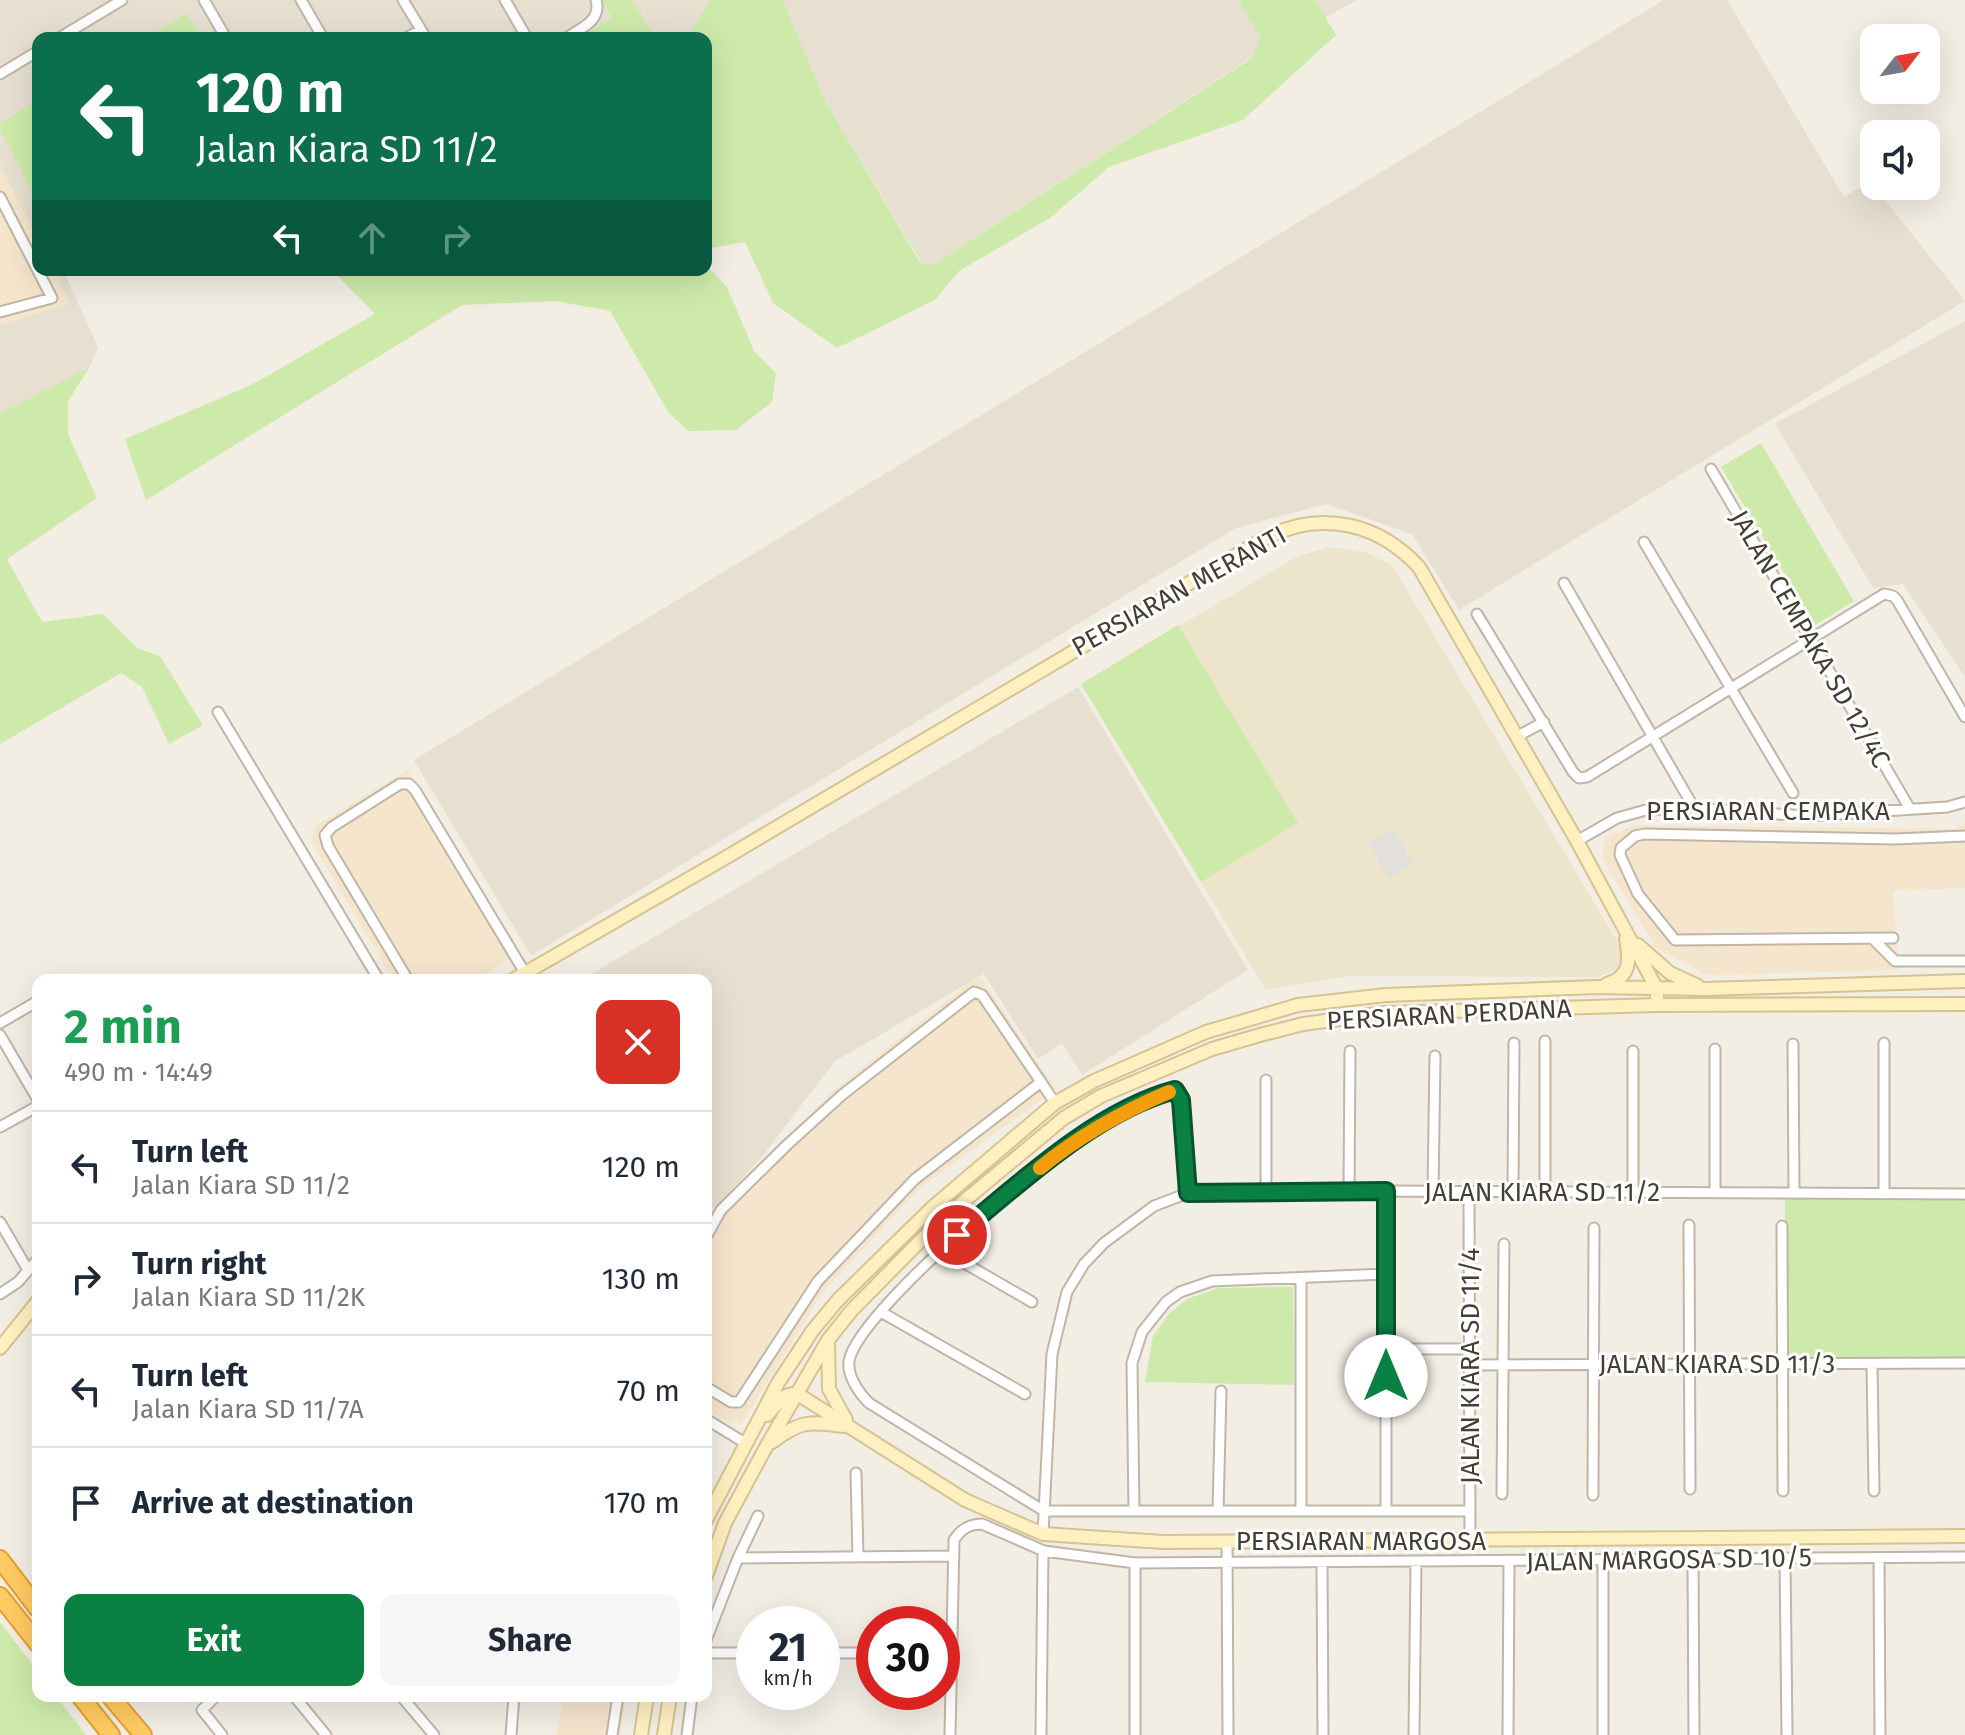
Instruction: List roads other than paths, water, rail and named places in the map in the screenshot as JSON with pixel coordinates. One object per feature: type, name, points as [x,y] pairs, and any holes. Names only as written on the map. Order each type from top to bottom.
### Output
[{"type":"highway","points":[[0,1559],[32,1601]]},
{"type":"highway","points":[[0,1596],[32,1636]]},
{"type":"highway","points":[[85,1702],[111,1735]]},
{"type":"highway","points":[[115,1702],[143,1735]]},
{"type":"main road","name":"PERSIARAN MERANTI","points":[[522,974],[725,858],[1267,537],[1306,522],[1344,524],[1367,531],[1404,550],[1419,567],[1577,841],[1657,989],[1657,1005]]},
{"type":"main road","points":[[1596,987],[1623,976],[1629,965],[1625,930]]},
{"type":"main road","points":[[1625,930],[1656,963],[1705,989]]},
{"type":"main road","name":"PERSIARAN PERDANA","points":[[712,1508],[778,1383],[813,1330],[838,1300],[934,1206],[1055,1103],[1094,1081],[1206,1032],[1298,1005],[1386,995],[1596,987],[1705,989],[1965,981]]},
{"type":"main road","name":"PERSIARAN PERDANA","points":[[712,1559],[725,1523],[828,1340],[879,1281],[940,1221],[1064,1118],[1101,1096],[1212,1049],[1303,1024],[1384,1013],[1657,1005],[1965,1004]]},
{"type":"main road","points":[[0,1348],[32,1308]]},
{"type":"main road","points":[[748,1438],[783,1397],[796,1393],[792,1385],[794,1375],[813,1330]]},
{"type":"main road","points":[[828,1340],[829,1389],[834,1403],[851,1427]]},
{"type":"main road","name":"PERSIARAN MARGOSA","points":[[796,1393],[965,1500],[1043,1534],[1163,1542],[1965,1537]]},
{"type":"main road","points":[[766,1447],[800,1424],[813,1421],[851,1427]]},
{"type":"main road","points":[[641,1735],[646,1702]]},
{"type":"main road","points":[[664,1735],[669,1702]]},
{"type":"street","points":[[69,32],[122,0]]},
{"type":"street","points":[[204,0],[223,32]]},
{"type":"street","points":[[301,0],[320,32]]},
{"type":"street","points":[[403,0],[422,32]]},
{"type":"street","points":[[505,0],[524,32]]},
{"type":"street","points":[[576,32],[596,17],[598,4]]},
{"type":"street","points":[[0,74],[32,55]]},
{"type":"street","points":[[2,204],[32,260]]},
{"type":"street","points":[[0,312],[52,298],[40,276]]},
{"type":"street","name":"JALAN CEMPAKA SD 12/4C","points":[[1711,469],[1910,809]]},
{"type":"street","points":[[1644,542],[1793,793]]},
{"type":"street","points":[[1564,583],[1694,808]]},
{"type":"street","points":[[1477,614],[1579,778],[1587,777],[1879,596],[1888,594],[1897,600],[1965,717]]},
{"type":"street","points":[[218,712],[375,974]]},
{"type":"street","points":[[1516,737],[1544,722]]},
{"type":"street","points":[[404,974],[328,846],[325,835],[332,827],[400,784],[409,784],[415,790],[518,974]]},
{"type":"street","name":"PERSIARAN CEMPAKA","points":[[1577,841],[1630,813],[1646,810],[1694,808],[1806,816],[1947,807],[1965,802]]},
{"type":"street","points":[[1806,816],[1808,837]]},
{"type":"street","points":[[1893,938],[1675,940],[1638,894],[1620,855],[1621,848],[1626,842],[1644,834],[1895,839],[1965,836]]},
{"type":"street","points":[[1873,939],[1895,961],[1965,961]]},
{"type":"street","points":[[712,1226],[721,1210],[831,1105],[974,992],[982,995],[1055,1103]]},
{"type":"street","points":[[0,1023],[32,1004]]},
{"type":"street","points":[[0,1035],[32,1092]]},
{"type":"street","points":[[1545,1041],[1545,1192]]},
{"type":"street","points":[[1513,1192],[1514,1043]]},
{"type":"street","points":[[1884,1043],[1884,1194]]},
{"type":"street","points":[[1793,1044],[1794,1193]]},
{"type":"street","points":[[1715,1049],[1715,1193]]},
{"type":"street","points":[[1349,1191],[1350,1051]]},
{"type":"street","points":[[1633,1051],[1633,1192]]},
{"type":"street","points":[[1433,1191],[1435,1056]]},
{"type":"street","points":[[1266,1080],[1266,1192]]},
{"type":"street","points":[[712,1391],[731,1402],[739,1402],[818,1281],[915,1179],[1041,1082]]},
{"type":"street","points":[[1188,1193],[1181,1100],[1178,1092],[1170,1091],[1136,1105],[1073,1141],[940,1249],[881,1312],[856,1345],[849,1361],[852,1380],[869,1403],[1044,1511],[1470,1511]]},
{"type":"street","points":[[0,1127],[32,1107]]},
{"type":"street","points":[[1386,1191],[1386,1511]]},
{"type":"street","name":"JALAN KIARA SD 11/4","points":[[1469,1191],[1470,1540]]},
{"type":"street","name":"JALAN KIARA SD 11/2","points":[[1043,1534],[1052,1354],[1067,1292],[1084,1264],[1104,1243],[1154,1206],[1188,1193],[1965,1194]]},
{"type":"street","points":[[0,1222],[28,1270]]},
{"type":"street","points":[[1689,1225],[1690,1489]]},
{"type":"street","points":[[1782,1226],[1783,1491]]},
{"type":"street","points":[[1593,1495],[1594,1228]]},
{"type":"street","points":[[1502,1494],[1504,1244]]},
{"type":"street","points":[[940,1249],[1032,1302]]},
{"type":"street","points":[[0,1294],[18,1282],[32,1266]]},
{"type":"street","points":[[1134,1511],[1132,1363],[1142,1332],[1154,1315],[1180,1292],[1203,1282],[1386,1274]]},
{"type":"street","points":[[1301,1279],[1301,1511]]},
{"type":"street","points":[[881,1312],[1025,1394]]},
{"type":"street","points":[[1386,1349],[1470,1349]]},
{"type":"street","name":"JALAN KIARA SD 11/3","points":[[1470,1365],[1965,1363]]},
{"type":"street","points":[[1872,1364],[1874,1491]]},
{"type":"street","points":[[1218,1511],[1221,1391]]},
{"type":"street","points":[[712,1422],[748,1438]]},
{"type":"street","points":[[856,1473],[858,1557]]},
{"type":"street","points":[[712,1625],[758,1516]]},
{"type":"street","name":"JALAN MARGOSA SD 10/5","points":[[954,1556],[954,1540],[966,1528],[982,1524],[1043,1551],[1135,1563],[1965,1557]]},
{"type":"street","points":[[1227,1542],[1228,1735]]},
{"type":"street","points":[[1041,1735],[1043,1551]]},
{"type":"street","points":[[738,1558],[954,1556],[950,1606]]},
{"type":"street","points":[[1879,1558],[1880,1735]]},
{"type":"street","points":[[1785,1559],[1787,1735]]},
{"type":"street","points":[[1693,1560],[1694,1735]]},
{"type":"street","points":[[1508,1735],[1509,1561]]},
{"type":"street","points":[[1603,1561],[1603,1735]]},
{"type":"street","points":[[1322,1562],[1323,1735]]},
{"type":"street","points":[[1414,1735],[1416,1562]]},
{"type":"street","points":[[1135,1563],[1135,1735]]},
{"type":"street","points":[[712,1653],[736,1653]]},
{"type":"street","points":[[210,1702],[202,1710],[222,1735]]},
{"type":"street","points":[[299,1702],[326,1735]]},
{"type":"street","points":[[406,1702],[434,1735]]},
{"type":"street","points":[[511,1735],[514,1702]]},
{"type":"street","points":[[612,1735],[617,1702]]},
{"type":"street","points":[[687,1735],[691,1702]]},
{"type":"street","points":[[949,1710],[950,1735]]}]
